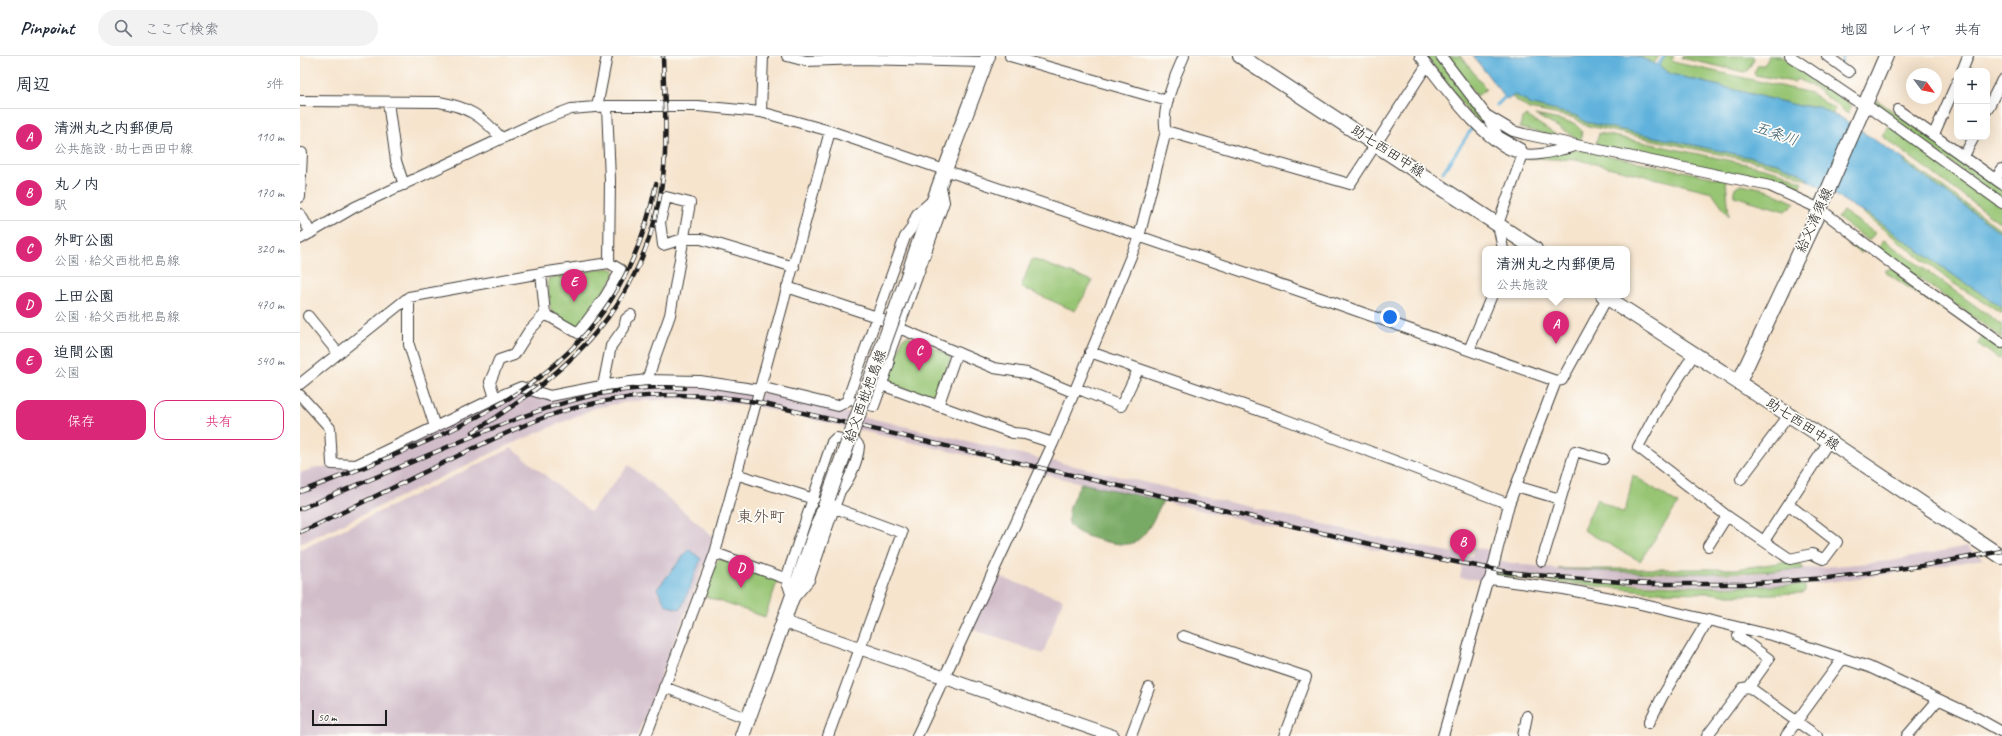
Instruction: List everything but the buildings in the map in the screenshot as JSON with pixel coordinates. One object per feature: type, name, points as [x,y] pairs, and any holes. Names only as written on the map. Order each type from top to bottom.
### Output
[{"type":"main road","name":"助七西田中線","points":[[1240,56],[1376,143],[1531,246]]},
{"type":"main road","name":"給父清須線","points":[[1739,382],[1821,206],[1886,56]]},
{"type":"main road","name":"給父西枇杷島線","points":[[742,736],[784,622],[832,503],[933,200],[987,59]]},
{"type":"main road","name":"助七西田中線","points":[[1608,298],[1829,441],[2002,557]]},
{"type":"street","points":[[607,56],[602,106],[610,180],[609,263]]},
{"type":"street","points":[[761,112],[763,56]]},
{"type":"street","points":[[787,56],[806,61],[842,58],[987,59]]},
{"type":"street","points":[[1010,56],[1168,101]]},
{"type":"street","points":[[917,736],[1054,443],[1090,352],[1139,237],[1166,131],[1164,125],[1168,101],[1177,71],[1184,56]]},
{"type":"street","points":[[1420,56],[1482,130],[1502,146],[1523,154],[1537,154],[1578,146]]},
{"type":"street","points":[[1441,56],[1486,115],[1498,136],[1521,149],[1523,154],[1498,224],[1502,246]]},
{"type":"street","points":[[1790,56],[2002,203]]},
{"type":"street","points":[[1826,56],[1849,72]]},
{"type":"street","points":[[1963,68],[1968,56]]},
{"type":"street","points":[[1166,131],[1350,184],[1427,65]]},
{"type":"street","points":[[1990,104],[2002,80]]},
{"type":"street","points":[[1934,134],[1954,89]]},
{"type":"street","points":[[300,101],[439,102],[455,105],[479,116],[488,122],[501,138]]},
{"type":"street","points":[[388,102],[396,161],[404,185]]},
{"type":"street","points":[[300,239],[355,208],[501,138],[571,109],[602,106],[698,106],[761,112],[830,131],[943,176],[1139,237],[1556,381],[1562,380],[1604,298]]},
{"type":"street","points":[[1898,110],[1934,134],[1999,182],[2002,169]]},
{"type":"street","points":[[1486,115],[1513,131],[1524,134],[1770,186],[1821,206],[1890,263],[2002,343]]},
{"type":"street","points":[[646,736],[715,553],[830,131]]},
{"type":"street","points":[[1964,156],[1972,140]]},
{"type":"street","points":[[300,153],[302,153],[300,197]]},
{"type":"street","points":[[300,395],[330,428],[332,464],[356,465],[521,387],[550,396],[603,386],[647,380],[700,381],[759,388],[838,406],[847,401],[874,406],[889,364],[887,360],[944,202],[943,176]]},
{"type":"street","points":[[647,380],[670,315],[683,239],[690,203],[666,197],[660,222],[663,245],[683,239],[701,239],[794,267]]},
{"type":"street","points":[[847,401],[905,237],[911,229],[917,214],[933,200]]},
{"type":"street","points":[[300,214],[310,233]]},
{"type":"street","points":[[300,384],[409,297],[541,273],[609,263],[620,270],[605,297],[578,333],[545,314]]},
{"type":"street","points":[[495,398],[490,382],[499,360],[514,355],[529,331],[545,314],[541,273]]},
{"type":"street","points":[[787,287],[877,317],[899,328],[994,368],[1027,373],[1121,406],[1138,370]]},
{"type":"street","points":[[409,297],[410,344],[435,427]]},
{"type":"street","points":[[1469,350],[1491,298]]},
{"type":"street","points":[[603,386],[612,346],[624,328],[626,319],[631,315]]},
{"type":"street","points":[[308,316],[338,354]]},
{"type":"street","points":[[938,406],[957,352]]},
{"type":"street","points":[[1090,352],[1138,370],[1146,370],[1281,418],[1509,504]]},
{"type":"street","points":[[1694,354],[1655,414],[1638,447],[1727,516],[1790,560],[1812,554],[1823,559],[1837,542],[1788,504]]},
{"type":"street","points":[[1443,736],[1486,585],[1490,579],[1509,504],[1556,381]]},
{"type":"street","points":[[882,385],[1013,433],[1025,434],[1054,443]]},
{"type":"street","points":[[1741,479],[1789,415]]},
{"type":"street","points":[[793,599],[786,578],[814,499],[832,442],[836,438],[856,442],[859,446],[859,452],[847,482],[832,503],[902,532],[828,736]]},
{"type":"street","points":[[1764,541],[1829,441]]},
{"type":"street","points":[[1542,561],[1575,451],[1603,459]]},
{"type":"street","points":[[736,474],[814,499]]},
{"type":"street","points":[[1516,486],[1560,499]]},
{"type":"street","points":[[1708,546],[1727,516]]},
{"type":"street","points":[[715,553],[786,578]]},
{"type":"street","points":[[1490,579],[1564,589],[1632,602],[1775,636],[1843,658],[1890,676],[1970,714],[2002,732]]},
{"type":"street","points":[[1649,723],[1662,697],[1708,620]]},
{"type":"street","points":[[784,622],[1113,736]]},
{"type":"street","points":[[1743,628],[1738,636],[1769,659],[1749,687]]},
{"type":"street","points":[[1183,636],[1306,677],[1284,736]]},
{"type":"street","points":[[1786,736],[1843,658]]},
{"type":"street","points":[[664,687],[748,719]]},
{"type":"street","points":[[1707,736],[1743,688],[1749,687],[1817,736]]},
{"type":"street","points":[[1131,736],[1149,688]]},
{"type":"street","points":[[1907,736],[1938,700]]},
{"type":"street","points":[[1522,736],[1527,716]]},
{"type":"shaded area","points":[[646,384],[700,384],[756,391],[752,406],[689,399],[633,401],[594,408],[507,446],[300,544],[300,473],[317,467],[357,467],[519,390],[551,398]]},
{"type":"shaded area","points":[[761,392],[1042,459],[1036,471],[758,407]]},
{"type":"shaded area","points":[[512,448],[590,512],[629,465],[713,536],[706,560],[637,736],[300,736],[300,550]]},
{"type":"shaded area","points":[[1049,460],[1412,545],[1472,556],[1473,548],[1494,550],[1490,571],[1484,580],[1460,578],[1462,566],[1408,557],[1042,474]]},
{"type":"shaded area","points":[[1967,546],[1983,559],[1807,585],[1742,587],[1556,580],[1494,572],[1497,561],[1558,569],[1657,574],[1746,574],[1891,561]]},
{"type":"shaded area","points":[[994,575],[1063,599],[1043,654],[972,629]]},
{"type":"green space","points":[[1426,56],[1436,56],[1480,111],[1494,135],[1470,114]]},
{"type":"green space","points":[[1445,56],[1461,56],[1486,89],[1477,96]]},
{"type":"green space","points":[[1636,56],[1659,56],[1654,63]]},
{"type":"green space","points":[[1666,56],[1674,56],[1672,59],[1673,62],[1811,93],[1834,109],[1833,115],[1818,106],[1800,106],[1671,74],[1659,66]]},
{"type":"green space","points":[[1682,56],[1753,56],[1754,59],[1748,70],[1744,72],[1681,58]]},
{"type":"green space","points":[[1767,56],[1781,56],[1852,105],[1848,114],[1814,87],[1798,79],[1794,82],[1755,75],[1754,73],[1758,65],[1764,65],[1768,59]]},
{"type":"green space","points":[[1515,95],[1526,100],[1528,104],[1578,116],[1585,122],[1777,163],[1799,172],[1811,182],[1783,169],[1760,163],[1584,125],[1575,118],[1529,109],[1512,97]]},
{"type":"green space","points":[[1877,100],[2002,188],[2002,200],[1873,106]]},
{"type":"green space","points":[[1535,115],[1574,123],[1582,131],[1580,141],[1564,130]]},
{"type":"green space","points":[[1527,116],[1561,138],[1520,128],[1522,118]]},
{"type":"green space","points":[[1889,126],[2002,207],[2002,224],[1882,136]]},
{"type":"green space","points":[[1599,133],[1760,167],[1783,173],[1802,182],[1797,193],[1769,182],[1595,146]]},
{"type":"green space","points":[[1576,149],[1726,180],[1729,216],[1712,192],[1579,160],[1528,158]]},
{"type":"green space","points":[[1903,159],[2002,230],[2002,233],[1906,164]]},
{"type":"green space","points":[[1742,184],[1765,189],[1795,203],[1785,211],[1734,196],[1735,188]]},
{"type":"green space","points":[[1843,211],[1875,233],[1869,241],[1838,218]]},
{"type":"green space","points":[[1860,211],[1868,214],[1959,279],[2002,307],[2002,313],[1951,282]]},
{"type":"green space","points":[[1839,229],[1866,250],[1861,253],[1850,246],[1837,230]]},
{"type":"green space","points":[[1884,240],[2002,325],[2002,338],[1878,248]]},
{"type":"green space","points":[[1032,259],[1093,281],[1075,311],[1021,287]]},
{"type":"green space","points":[[608,268],[614,270],[615,275],[579,327],[575,328],[551,311],[547,283],[549,278]]},
{"type":"green space","points":[[1892,268],[1949,311],[1936,306],[1884,271]]},
{"type":"green space","points":[[1986,335],[2002,347],[2002,357],[1999,359],[1978,344],[1982,337]]},
{"type":"green space","points":[[908,336],[948,354],[951,359],[936,398],[933,400],[888,382],[903,338]]},
{"type":"green space","points":[[1633,475],[1678,504],[1640,561],[1583,530],[1597,499],[1623,513],[1626,508]]},
{"type":"green space","points":[[1081,483],[1163,501],[1151,525],[1138,540],[1133,543],[1118,544],[1098,540],[1072,528],[1069,523],[1068,518],[1070,507]]},
{"type":"green space","points":[[721,559],[778,579],[765,617],[704,596],[717,561]]},
{"type":"green space","points":[[1785,562],[1798,563],[1803,567],[1803,569],[1742,573],[1650,573],[1558,569],[1735,569]]},
{"type":"green space","points":[[1494,572],[1572,580],[1650,585],[1805,585],[1805,591],[1802,593],[1744,595],[1655,592],[1496,576]]},
{"type":"water","name":"五条川","points":[[1473,56],[1636,56],[1654,63],[1671,74],[1800,106],[1818,106],[1833,115],[1840,117],[1903,159],[1906,164],[2002,233],[2002,307],[1959,279],[1868,214],[1860,211],[1811,182],[1799,172],[1777,163],[1585,122],[1578,116],[1528,104],[1526,101],[1515,95],[1507,100]]},
{"type":"water","points":[[689,549],[701,559],[681,609],[670,607],[665,603],[657,589]]},
{"type":"waterway","points":[[1656,68],[1664,56]]},
{"type":"waterway","points":[[1842,61],[1843,56]]},
{"type":"waterway","points":[[1497,105],[1507,95]]},
{"type":"waterway","points":[[1443,172],[1473,127]]},
{"type":"railway","points":[[473,432],[510,408],[543,383],[573,357],[600,328],[622,296],[641,261],[654,221],[663,177],[665,132],[663,56]]},
{"type":"railway","points":[[300,492],[420,444],[475,418],[525,388],[570,351],[607,306],[636,251],[656,184]]},
{"type":"railway","points":[[300,509],[502,424],[532,413],[591,396],[621,390],[684,388]]},
{"type":"railway","points":[[300,532],[486,442],[557,413],[585,405],[613,400],[642,396],[670,395],[728,398],[756,402],[1409,553],[1508,572],[1649,584],[1742,584],[1828,578],[1921,566],[2002,551]]},
{"type":"place","name":"迫間公園","points":[[574,302]]},
{"type":"place","name":"清洲丸之内郵便局","points":[[1556,344]]},
{"type":"place","name":"外町公園","points":[[919,371]]},
{"type":"place","name":"丸ノ内","points":[[1463,562]]},
{"type":"place","name":"上田公園","points":[[741,588]]},
{"type":"district","name":"東外町","points":[[761,517]]}]
